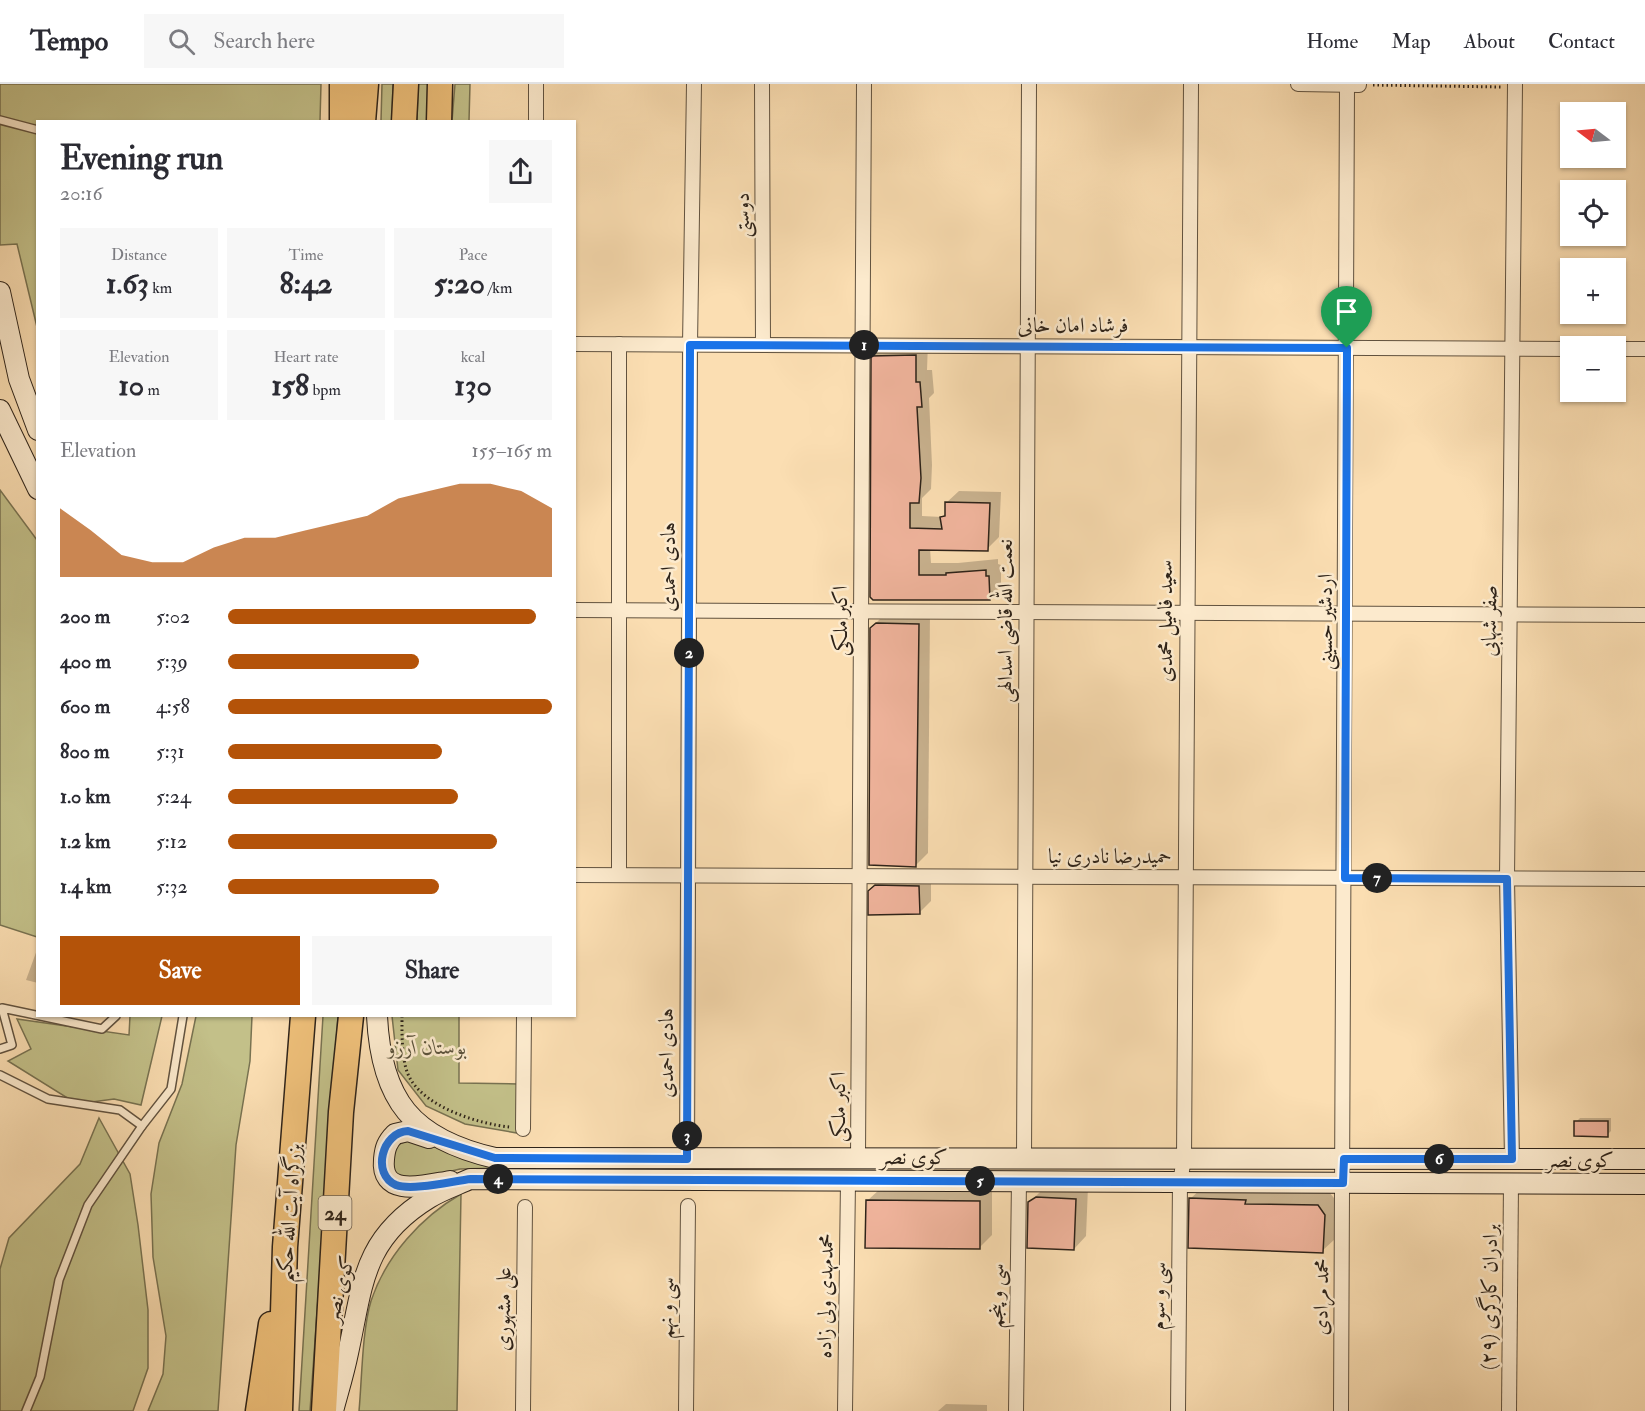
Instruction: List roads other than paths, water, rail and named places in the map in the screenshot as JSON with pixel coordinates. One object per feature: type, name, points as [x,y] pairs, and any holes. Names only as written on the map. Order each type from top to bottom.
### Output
[{"type":"highway","points":[[342,84],[342,120]]},
{"type":"highway","points":[[363,120],[366,84]]},
{"type":"highway","points":[[404,120],[406,84]]},
{"type":"highway","points":[[439,120],[440,84]]},
{"type":"highway","name":"بزرگراه آیت الله حکیم","points":[[280,1411],[285,1247],[303,1017]]},
{"type":"highway","name":"24","points":[[324,1411],[341,1112],[351,1017]]},
{"type":"highway","points":[[258,1411],[285,1247]]},
{"type":"main road","points":[[0,292],[3,325],[36,425]]},
{"type":"main road","points":[[0,410],[36,485]]},
{"type":"main road","name":"کوی نصر","points":[[376,1017],[381,1057],[397,1102],[409,1118],[457,1148],[495,1158],[1645,1159]]},
{"type":"main road","points":[[457,1148],[408,1131],[401,1132],[388,1140],[382,1169],[388,1179],[398,1186],[471,1179]]},
{"type":"main road","name":"کوی نصر","points":[[333,1411],[348,1353],[360,1288],[377,1247],[413,1210],[430,1197],[471,1179],[1645,1184]]},
{"type":"street","points":[[536,120],[537,84]]},
{"type":"street","name":"هادی احمدی","points":[[687,1159],[690,345],[694,84]]},
{"type":"street","name":"دوستی","points":[[762,84],[763,345]]},
{"type":"street","name":"اکبر ملکی","points":[[858,1159],[864,84]]},
{"type":"street","name":"نعمت الله قاضی اسدالهی","points":[[1024,1159],[1029,84]]},
{"type":"street","name":"سعید فامیل محمدی","points":[[1184,1159],[1187,347],[1191,84]]},
{"type":"street","points":[[1298,84],[1353,85]]},
{"type":"street","name":"اردشیر حسینی","points":[[1344,1159],[1347,348],[1353,85]]},
{"type":"street","name":"صفر شهابی","points":[[1512,1159],[1507,879],[1515,85]]},
{"type":"street","name":"فرشاد امان خانی","points":[[576,344],[1560,349]]},
{"type":"street","points":[[619,344],[619,875]]},
{"type":"street","points":[[1626,349],[1645,349]]},
{"type":"street","points":[[576,610],[1645,615]]},
{"type":"street","name":"حمیدرضا نادری نیا","points":[[576,875],[1645,879]]},
{"type":"street","points":[[523,1129],[524,1017]]},
{"type":"street","name":"سی و سوم","points":[[1178,1411],[1180,1182],[1184,1159]]},
{"type":"street","name":"محمد مرادی","points":[[1341,1411],[1344,1159]]},
{"type":"street","name":"محمدمهدی ولی زاده","points":[[845,1411],[848,1181]]},
{"type":"street","name":"سی و پنجم","points":[[1016,1411],[1019,1181]]},
{"type":"street","name":"برادران کارگری (۲۹)","points":[[1509,1411],[1511,1184]]},
{"type":"street","name":"سی و نهم","points":[[686,1411],[688,1206]]},
{"type":"street","name":"علی مشهوری","points":[[523,1411],[525,1207]]},
{"type":"lane","points":[[0,120],[13,121],[36,129]]},
{"type":"lane","points":[[0,1048],[12,1045],[2,1008],[36,1015]]},
{"type":"lane","points":[[45,1017],[102,1029],[115,1017]]},
{"type":"lane","points":[[26,1411],[40,1377],[59,1281],[88,1205],[142,1126],[171,1089],[183,1017]]},
{"type":"lane","points":[[0,1075],[48,1099],[120,1110],[142,1126]]},
{"type":"park label","name":"بوستان آرزو","points":[[427,1047]]}]
